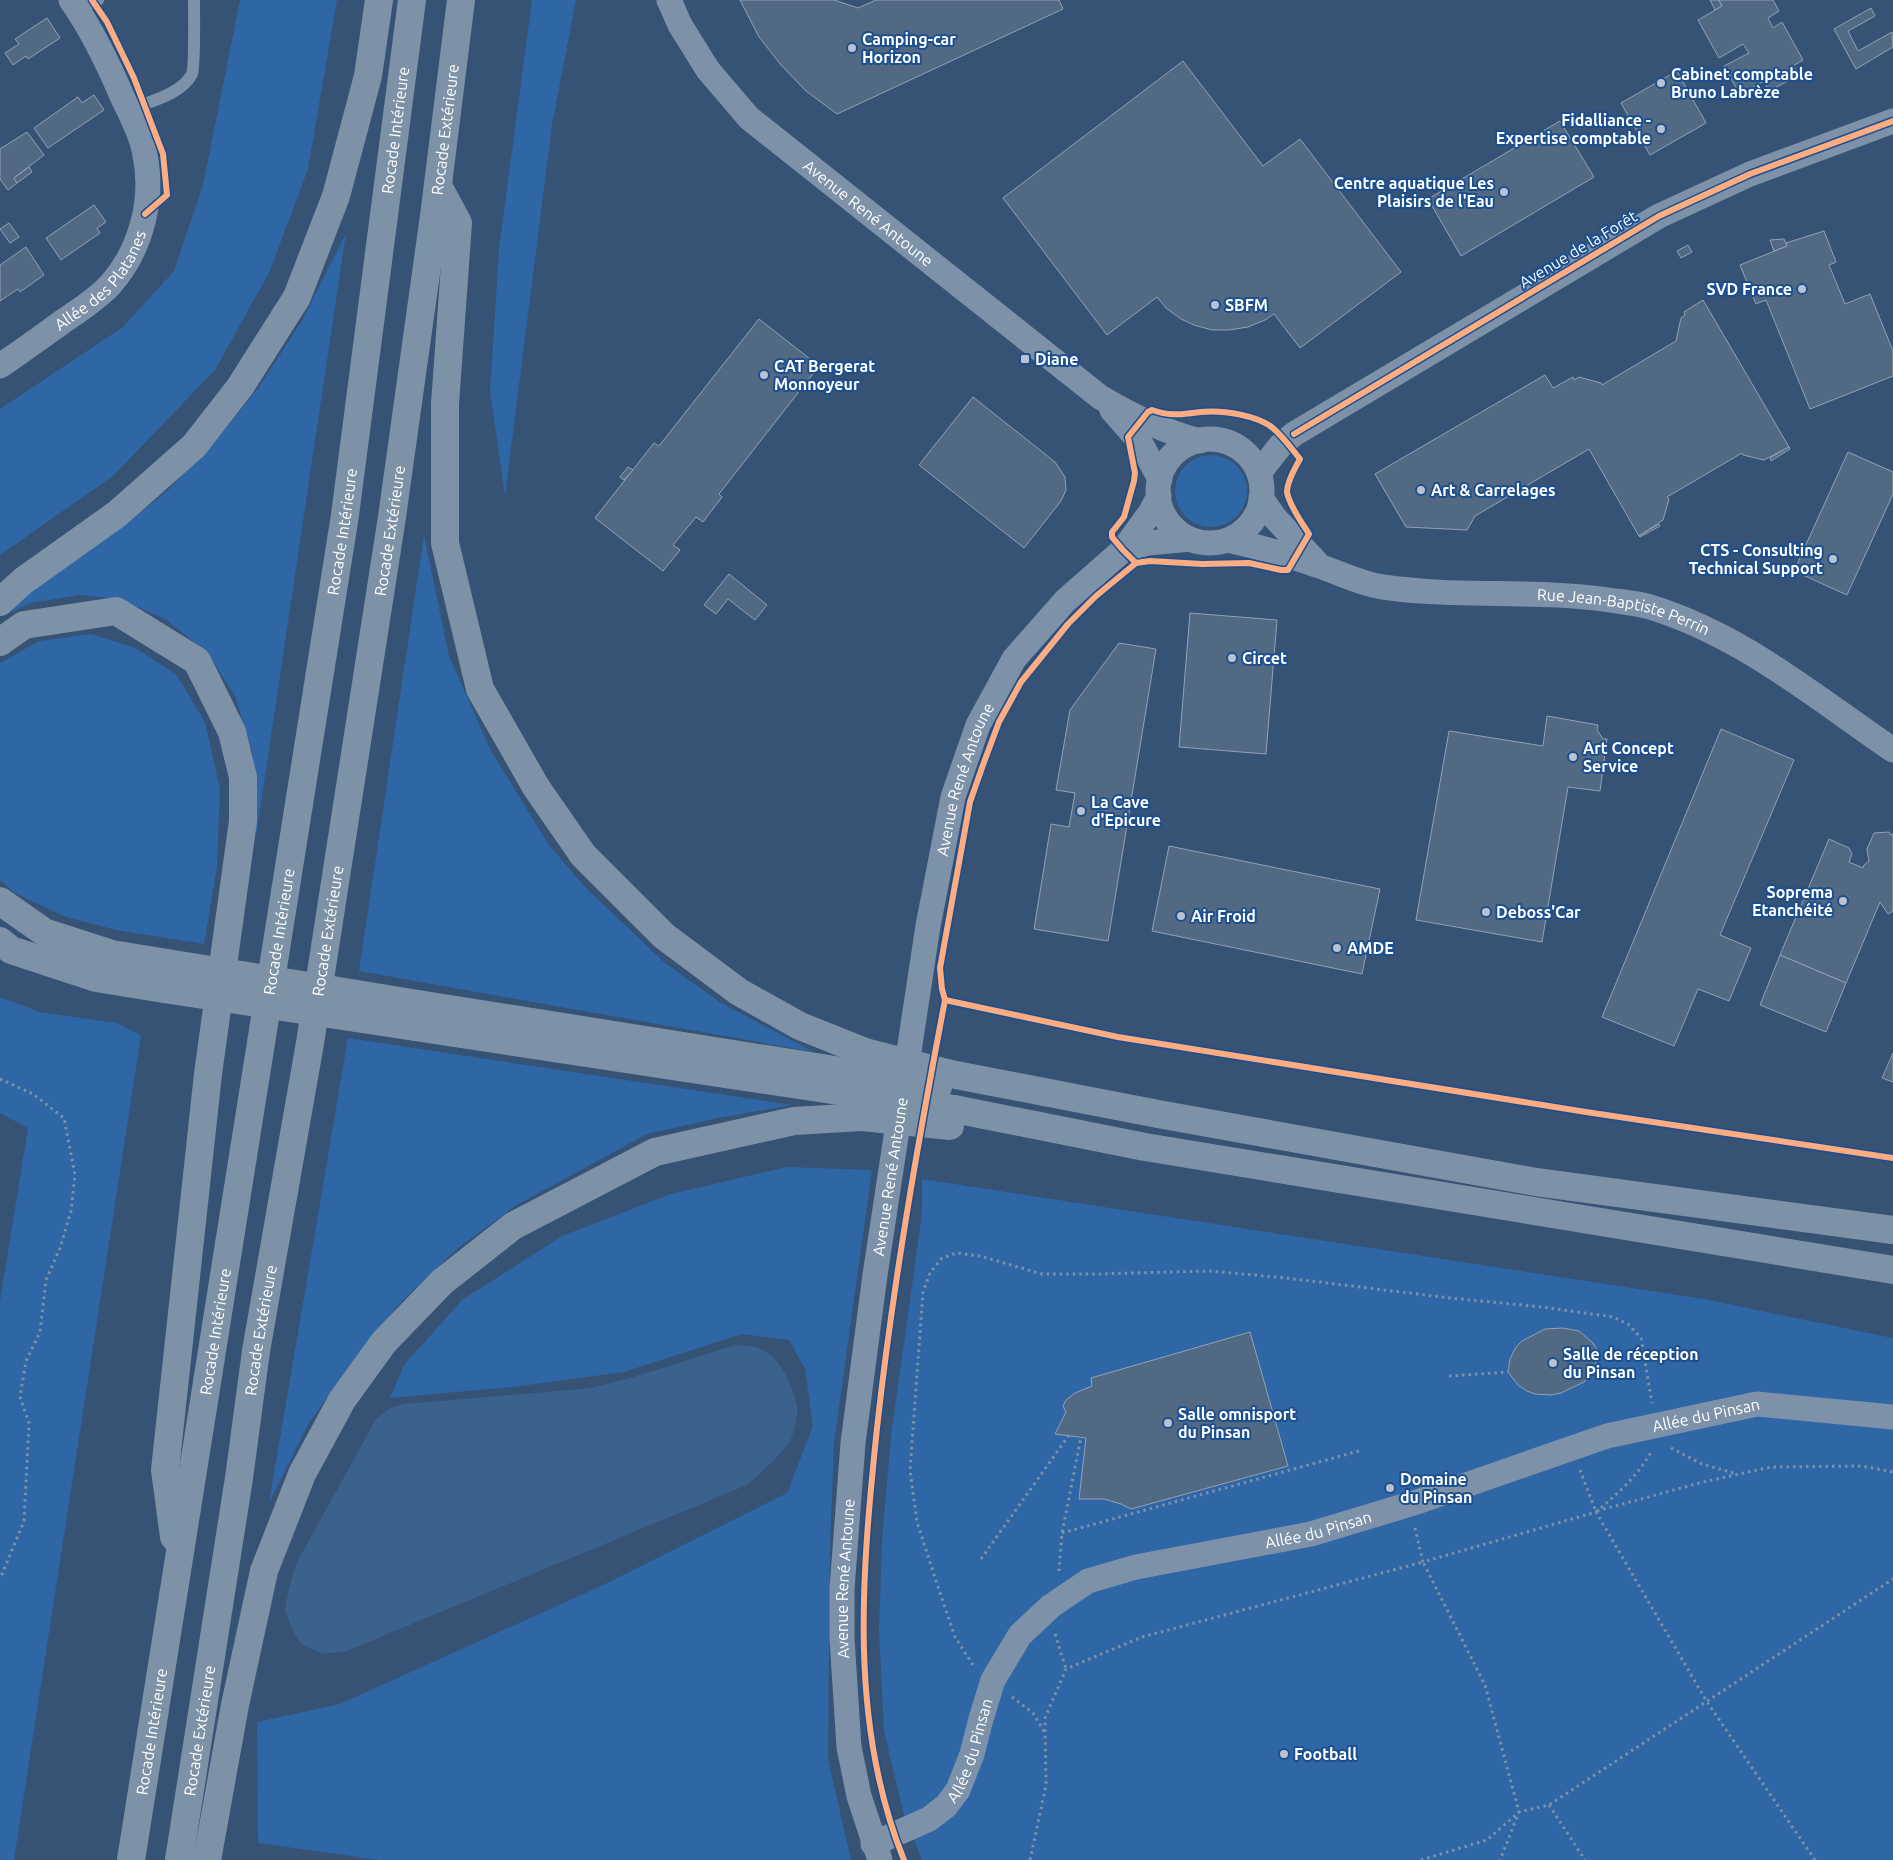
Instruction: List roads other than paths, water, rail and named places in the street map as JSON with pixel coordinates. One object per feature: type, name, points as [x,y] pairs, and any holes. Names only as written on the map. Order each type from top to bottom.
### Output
[{"type":"highway","points":[[0,602],[23,581],[117,514],[194,446],[240,387],[297,297],[336,196],[368,76],[379,0]]},
{"type":"highway","name":"Rocade Intérieure","points":[[131,1860],[345,515],[412,0]]},
{"type":"highway","name":"Rocade Extérieure","points":[[179,1860],[239,1478],[256,1351],[310,1043],[392,517],[438,186],[461,0]]},
{"type":"highway","points":[[438,186],[458,223],[445,404],[445,543],[480,689],[536,787],[583,854],[664,936],[739,992],[800,1026],[864,1085],[952,1099],[1145,1147],[1893,1270]]},
{"type":"highway","points":[[0,642],[24,625],[116,611],[196,661],[232,732],[243,777],[243,821],[208,1074],[165,1470],[178,1570]]},
{"type":"highway","points":[[0,901],[44,932],[112,954],[166,976]]},
{"type":"highway","points":[[0,941],[11,950],[96,978],[166,976],[952,1099],[1158,1114],[1536,1182],[1893,1230]]},
{"type":"highway","points":[[207,1860],[235,1705],[264,1571],[302,1474],[342,1400],[384,1342],[442,1282],[513,1226],[654,1152],[794,1121],[864,1085]]},
{"type":"street","name":"Avenue René Antoune","points":[[670,0],[680,25],[708,70],[749,118],[1100,397],[1140,442],[1160,487],[1150,513],[1122,550],[1065,601],[1014,659],[978,725],[953,797],[928,926],[875,1275],[853,1443],[842,1589],[842,1639],[849,1747],[859,1796],[876,1852]]},
{"type":"street","name":"Allée des Platanes","points":[[0,366],[96,299],[116,277],[132,252],[145,214],[148,192],[147,171],[138,129],[82,3]]},
{"type":"street","name":"Avenue de la Forêt","points":[[1259,473],[1280,446],[1294,434],[1659,216],[1750,174],[1893,121]]},
{"type":"street","name":"Avenue René Antoune","points":[[1100,397],[1155,426],[1177,435],[1200,441]]},
{"type":"street","name":"Avenue de la Forêt","points":[[1239,448],[1258,445],[1294,434]]},
{"type":"street","points":[[1206,439],[1224,441],[1239,448],[1251,459],[1259,473],[1262,489],[1260,505],[1254,520],[1242,532],[1228,540],[1212,543],[1194,541],[1179,533],[1166,520],[1159,504],[1163,468],[1174,454],[1188,444],[1206,439]]},
{"type":"street","name":"Rue Jean-Baptiste Perrin","points":[[1261,498],[1275,518],[1321,566]]},
{"type":"street","name":"Avenue René Antoune","points":[[1122,550],[1148,543],[1190,539]]},
{"type":"street","name":"Rue Jean-Baptiste Perrin","points":[[1228,540],[1321,566],[1341,575],[1381,587],[1447,593],[1582,596],[1649,606],[1706,628],[1759,657],[1893,750]]},
{"type":"street","name":"Allée du Pinsan","points":[[876,1852],[930,1819],[946,1806],[958,1790],[972,1754],[992,1684],[1020,1635],[1056,1603],[1088,1581],[1136,1567],[1311,1534],[1409,1504],[1607,1436],[1657,1432],[1757,1404],[1893,1417]]},
{"type":"lane","points":[[128,110],[170,93],[182,86],[192,73],[194,0]]},
{"type":"place","name":"Camping-car Horizon","points":[[852,48]]},
{"type":"place","name":"Cabinet comptable Bruno Labrèze","points":[[1661,83]]},
{"type":"place","name":"Fidalliance - Expertise comptable","points":[[1661,129]]},
{"type":"place","name":"Centre aquatique Les Plaisirs de l'Eau","points":[[1504,192]]},
{"type":"place","name":"SVD France","points":[[1802,289]]},
{"type":"place","name":"SBFM","points":[[1215,305]]},
{"type":"place","name":"Diane","points":[[1025,359]]},
{"type":"place","name":"CAT Bergerat Monnoyeur","points":[[764,375]]},
{"type":"place","name":"Art & Carrelages","points":[[1421,490]]},
{"type":"place","name":"CTS - Consulting Technical Support","points":[[1833,559]]},
{"type":"place","name":"Circet","points":[[1232,658]]},
{"type":"place","name":"Art Concept Service","points":[[1573,757]]},
{"type":"place","name":"La Cave d'Epicure","points":[[1081,811]]},
{"type":"place","name":"Soprema Etanchéité","points":[[1843,901]]},
{"type":"place","name":"Deboss'Car","points":[[1486,912]]},
{"type":"place","name":"Air Froid","points":[[1181,916]]},
{"type":"place","name":"AMDE","points":[[1337,948]]},
{"type":"place","name":"Salle de réception du Pinsan","points":[[1553,1363]]},
{"type":"place","name":"Salle omnisport du Pinsan","points":[[1168,1423]]},
{"type":"place","name":"Domaine du Pinsan","points":[[1390,1488]]},
{"type":"place","name":"Football","points":[[1284,1754]]}]
